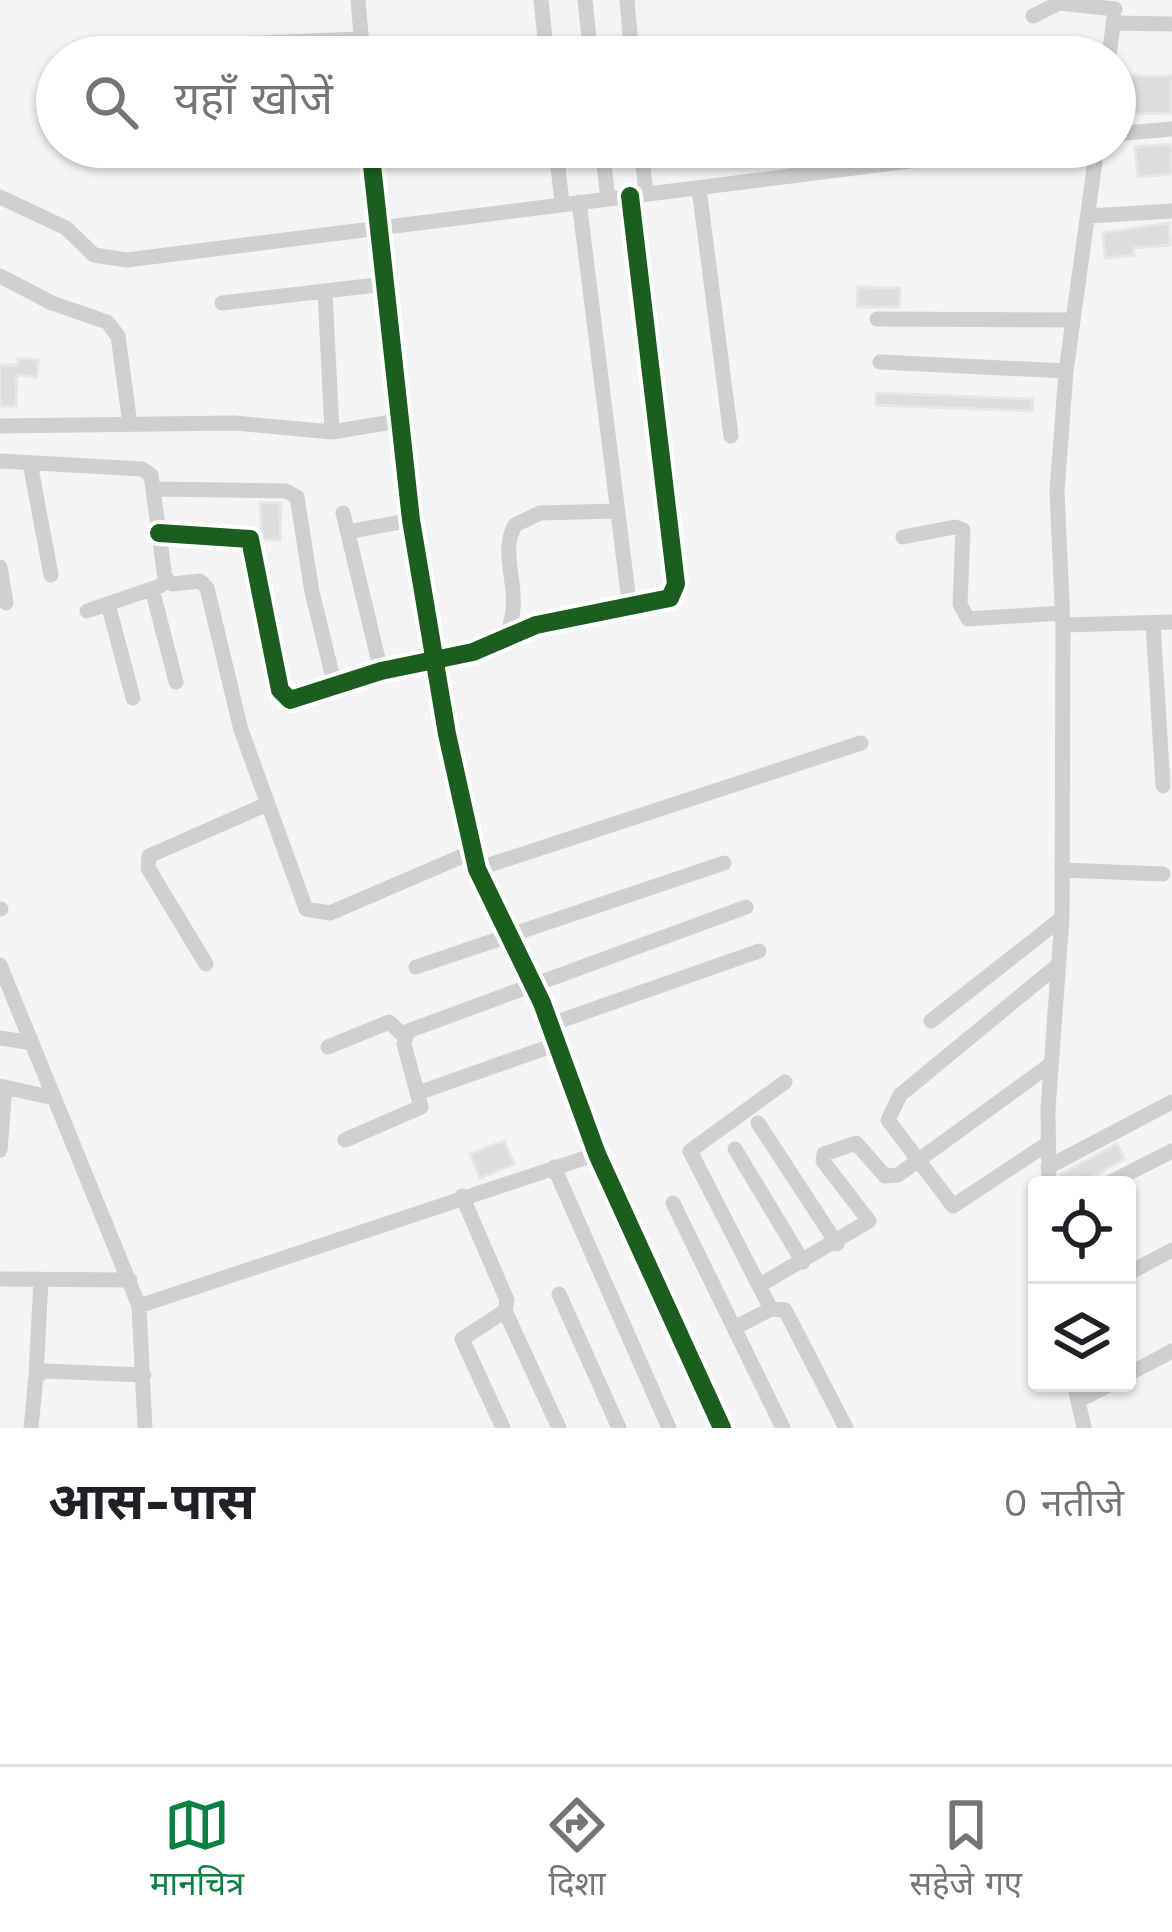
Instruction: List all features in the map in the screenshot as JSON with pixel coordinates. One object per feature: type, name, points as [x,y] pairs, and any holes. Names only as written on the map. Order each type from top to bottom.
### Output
[{"type":"street","points":[[358,0],[361,36]]},
{"type":"street","points":[[541,0],[545,36]]},
{"type":"street","points":[[585,0],[589,36]]},
{"type":"street","points":[[627,0],[630,36]]},
{"type":"street","points":[[1034,16],[1059,3],[1172,24]]},
{"type":"street","points":[[1136,132],[1172,129]]},
{"type":"street","points":[[372,168],[411,520],[474,861],[551,1024],[597,1154],[722,1428]]},
{"type":"street","points":[[561,168],[630,609]]},
{"type":"street","points":[[604,168],[608,199]]},
{"type":"street","points":[[159,533],[250,539],[282,694],[297,700],[381,671],[473,652],[536,625],[670,598],[676,584],[638,194],[640,168]]},
{"type":"street","points":[[0,197],[66,227],[94,255],[110,261],[860,168]]},
{"type":"street","points":[[1048,1176],[1062,918],[1063,619],[1057,491],[1066,371],[1094,168]]},
{"type":"street","points":[[699,189],[730,436]]},
{"type":"street","points":[[1088,216],[1172,211]]},
{"type":"street","points":[[0,276],[52,304],[107,322],[118,336],[130,424]]},
{"type":"street","points":[[221,303],[385,284]]},
{"type":"street","points":[[325,291],[332,432]]},
{"type":"street","points":[[877,319],[1073,320]]},
{"type":"street","points":[[880,362],[1066,371]]},
{"type":"street","points":[[0,426],[234,423],[332,432],[398,421]]},
{"type":"street","points":[[0,461],[142,469],[154,488],[160,586],[176,682]]},
{"type":"street","points":[[30,463],[51,575]]},
{"type":"street","points":[[154,488],[286,491],[297,496],[311,592],[335,686]]},
{"type":"street","points":[[508,635],[517,605],[508,551],[514,525],[540,513],[617,511]]},
{"type":"street","points":[[343,513],[381,671]]},
{"type":"street","points":[[347,532],[411,520]]},
{"type":"street","points":[[903,537],[955,527],[963,530],[960,604],[968,619],[1172,622]]},
{"type":"street","points":[[0,567],[7,603]]},
{"type":"street","points":[[87,611],[160,586],[200,581],[207,589],[265,805],[302,903],[311,913],[330,913],[474,861],[861,743]]},
{"type":"street","points":[[108,604],[133,698]]},
{"type":"street","points":[[1153,623],[1163,786]]},
{"type":"street","points":[[206,964],[148,868],[148,856],[265,805]]},
{"type":"street","points":[[416,967],[724,863]]},
{"type":"street","points":[[1062,870],[1163,874]]},
{"type":"street","points":[[404,1036],[746,907]]},
{"type":"street","points":[[931,1021],[1062,918]]},
{"type":"street","points":[[551,1024],[759,951]]},
{"type":"street","points":[[1047,1144],[956,1206],[890,1129],[888,1112],[894,1100],[1058,964]]},
{"type":"street","points":[[0,965],[6,992],[32,1043],[139,1306],[145,1428]]},
{"type":"street","points":[[328,1047],[388,1022],[404,1036],[421,1107],[415,1114],[345,1140]]},
{"type":"street","points":[[0,1038],[32,1043]]},
{"type":"street","points":[[418,1093],[557,1044]]},
{"type":"street","points":[[760,1285],[837,1244],[869,1218],[823,1161],[824,1154],[856,1143],[889,1178],[1051,1064]]},
{"type":"street","points":[[771,1310],[690,1150],[785,1082]]},
{"type":"street","points":[[0,1150],[3,1086],[54,1098]]},
{"type":"street","points":[[1048,1167],[1172,1102]]},
{"type":"street","points":[[758,1123],[837,1244]]},
{"type":"street","points":[[735,1149],[803,1262]]},
{"type":"street","points":[[1123,1176],[1172,1151]]},
{"type":"street","points":[[139,1306],[597,1154]]},
{"type":"street","points":[[554,1167],[669,1428]]},
{"type":"street","points":[[462,1196],[505,1294],[505,1312],[559,1428]]},
{"type":"street","points":[[673,1203],[783,1428]]},
{"type":"street","points":[[1136,1269],[1172,1250]]},
{"type":"street","points":[[0,1279],[130,1280]]},
{"type":"street","points":[[31,1428],[40,1280]]},
{"type":"street","points":[[560,1294],[619,1428]]},
{"type":"street","points":[[736,1327],[771,1310],[788,1313],[845,1428]]},
{"type":"street","points":[[503,1428],[461,1339],[505,1312]]},
{"type":"street","points":[[1136,1370],[1172,1351]]},
{"type":"street","points":[[36,1376],[45,1371],[144,1375]]},
{"type":"street","points":[[1076,1392],[1084,1428]]},
{"type":"street","points":[[1078,1401],[1095,1392]]},
{"type":"building","points":[[1136,76],[1172,76],[1172,113],[1136,114]]},
{"type":"building","points":[[1172,145],[1172,174],[1138,177],[1136,147]]},
{"type":"building","points":[[1169,223],[1170,245],[1133,248],[1134,255],[1105,258],[1103,233]]},
{"type":"building","points":[[858,287],[900,288],[899,307],[857,307]]},
{"type":"building","points":[[18,358],[38,360],[37,377],[17,375],[16,406],[0,406],[0,365],[18,365]]},
{"type":"building","points":[[876,393],[1033,399],[1032,411],[876,405]]},
{"type":"building","points":[[260,503],[281,503],[280,540],[262,540]]},
{"type":"building","points":[[504,1141],[514,1164],[480,1178],[470,1154]]},
{"type":"building","points":[[1117,1144],[1125,1159],[1093,1176],[1061,1174]]},
{"type":"cycle path","points":[[372,168],[411,520],[447,734],[477,869],[542,1003],[597,1154],[722,1428]]},
{"type":"cycle path","points":[[159,533],[250,539],[280,690],[290,700],[381,671],[473,652],[536,625],[670,598],[676,584],[630,196]]}]
